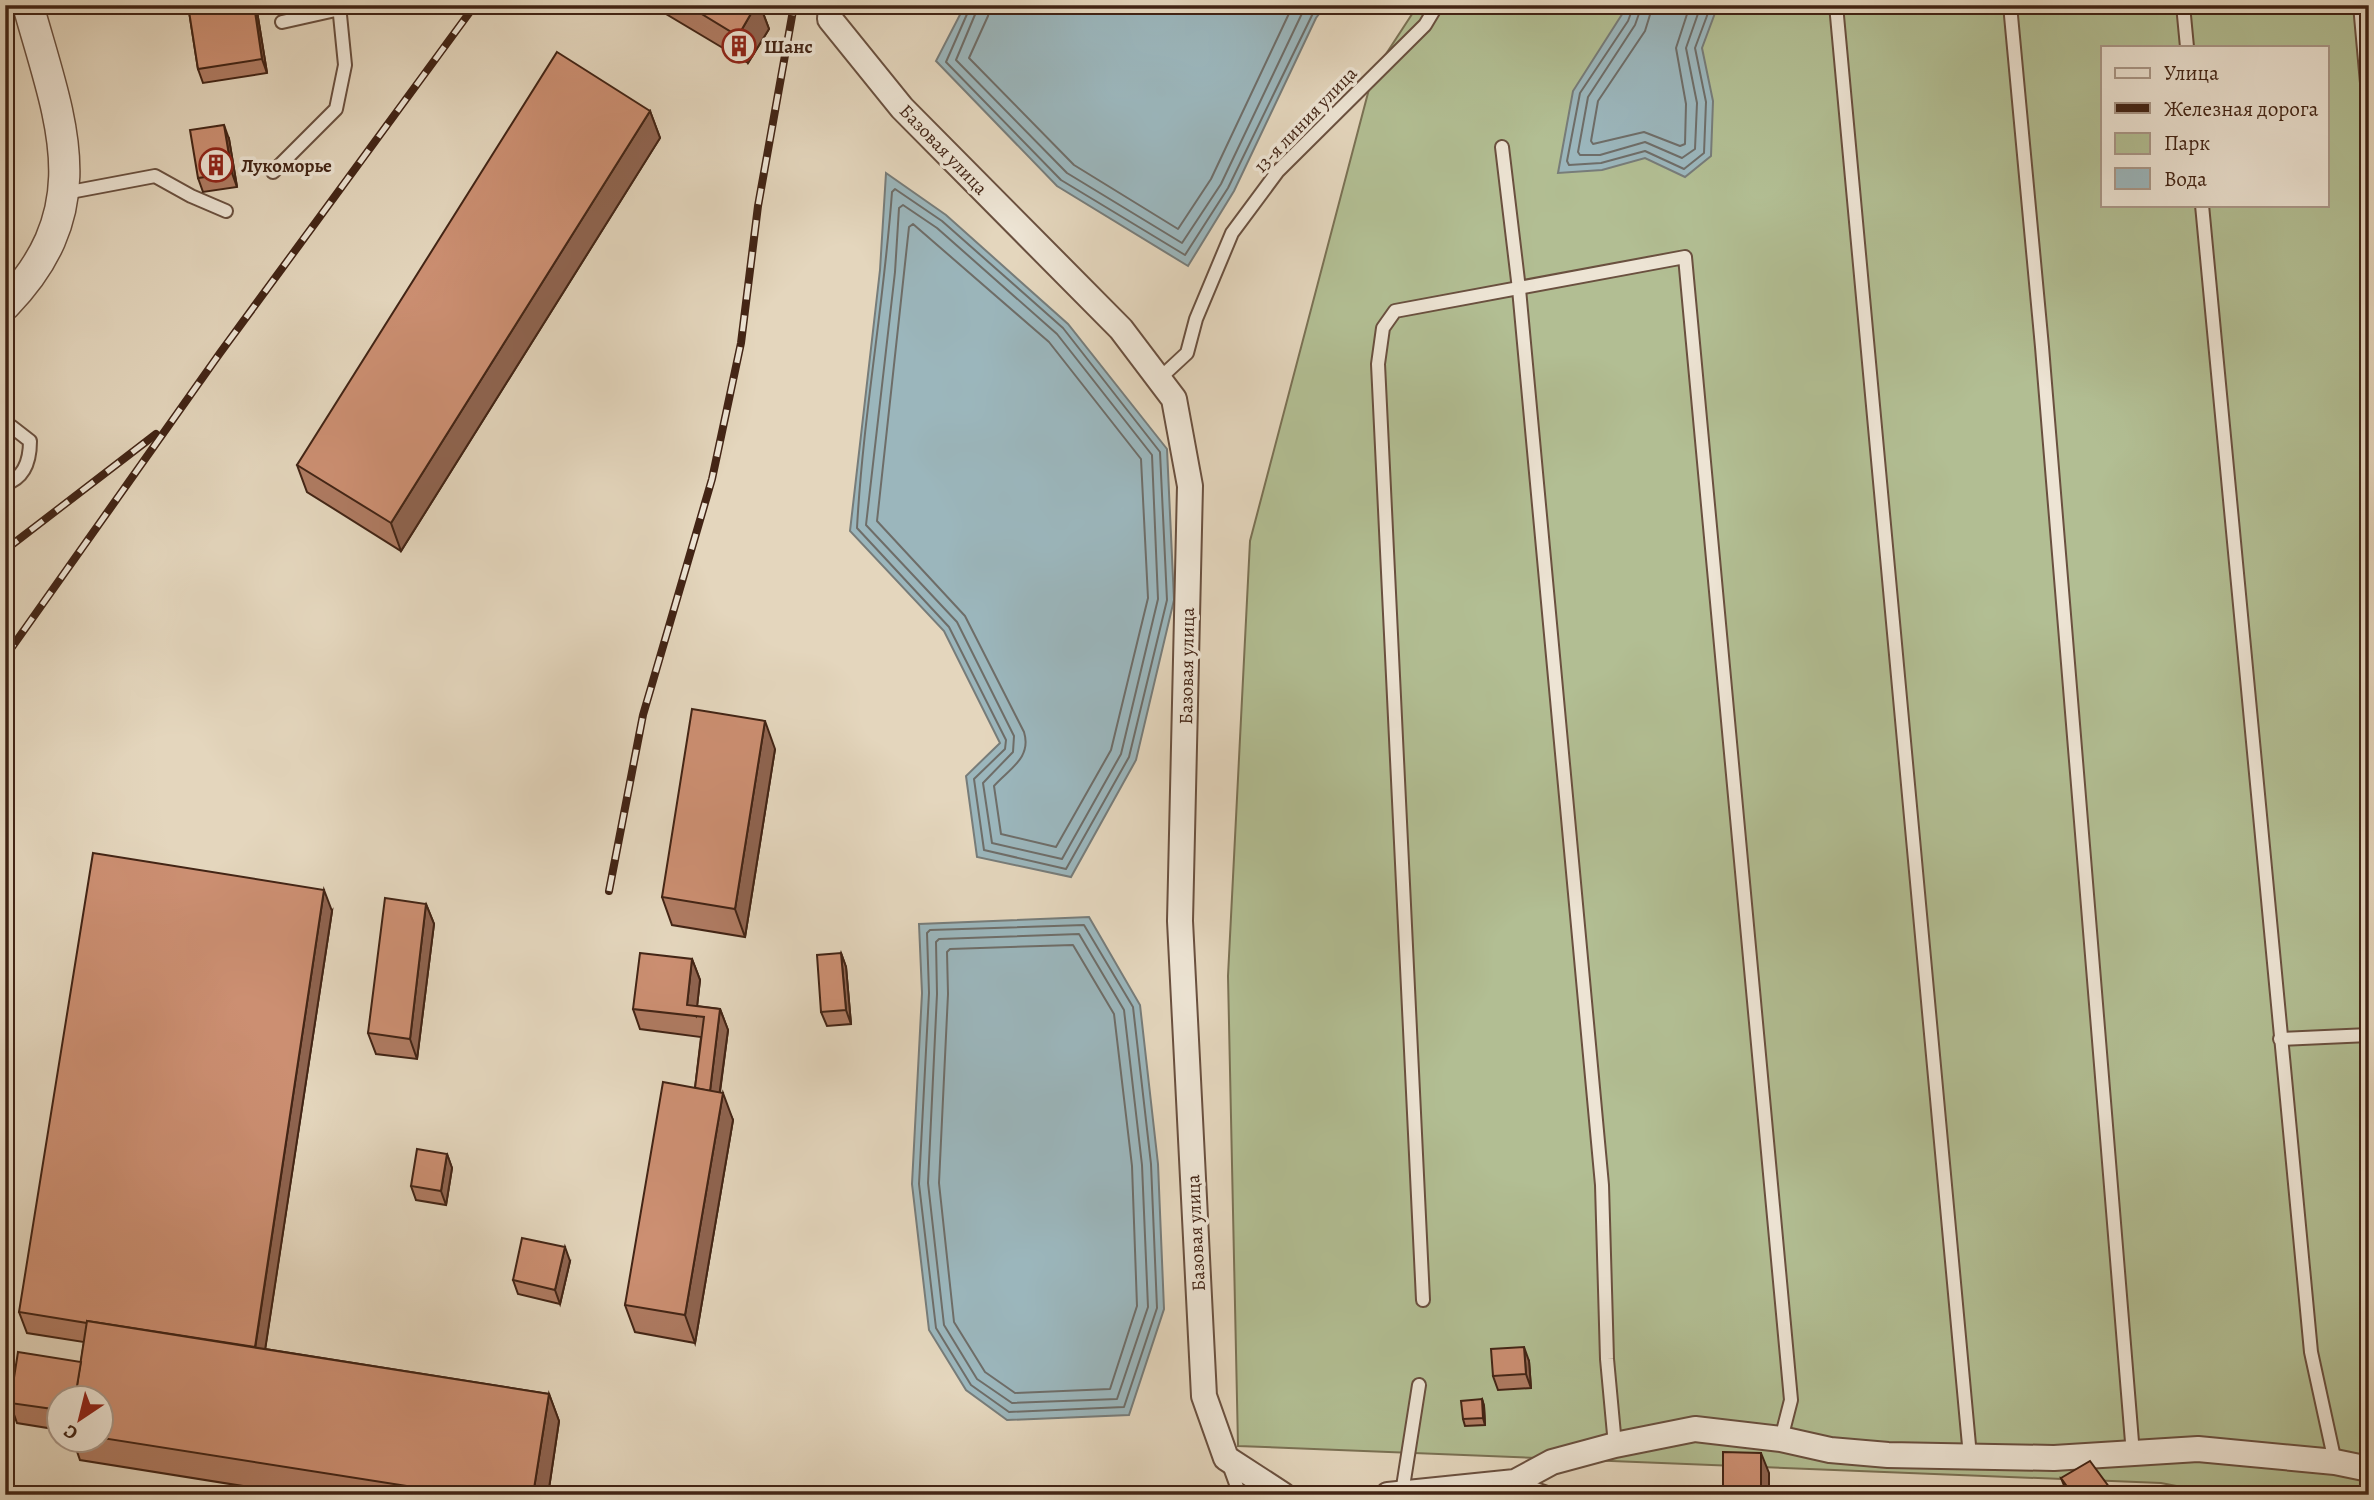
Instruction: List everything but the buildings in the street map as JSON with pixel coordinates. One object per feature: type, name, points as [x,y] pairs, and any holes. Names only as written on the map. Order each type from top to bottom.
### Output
[{"type":"street","points":[[5,305],[36,268],[53,240],[65,193],[64,155],[55,105],[28,5]]},
{"type":"street","name":"Базовая улица","points":[[831,5],[830,19],[902,107],[1121,329],[1174,399],[1190,486],[1180,922],[1204,1396],[1226,1458]]},
{"type":"street","points":[[1395,1494],[1515,1482],[1552,1462],[1615,1445],[1695,1429],[1781,1439],[1830,1450],[1888,1455],[2054,1458],[2198,1449],[2335,1462],[2369,1469]]},
{"type":"street","points":[[1226,1458],[1283,1495]]},
{"type":"lane","name":"13-я линия улица","points":[[1159,379],[1187,353],[1196,319],[1232,233],[1278,172],[1425,24],[1437,5]]},
{"type":"lane","points":[[1836,5],[1970,1456]]},
{"type":"lane","points":[[2010,5],[2042,347],[2133,1454]]},
{"type":"lane","points":[[2183,5],[2187,46]]},
{"type":"lane","points":[[2360,5],[2369,106]]},
{"type":"lane","points":[[273,172],[336,109],[345,65],[339,7],[282,22]]},
{"type":"lane","points":[[1503,148],[1519,289],[1601,1172],[1607,1359],[1615,1445]]},
{"type":"lane","points":[[65,193],[155,176],[226,211]]},
{"type":"lane","points":[[2202,206],[2311,1352],[2335,1462]]},
{"type":"lane","points":[[1423,1300],[1378,364],[1383,328],[1395,311],[1685,257],[1791,1400],[1781,1439]]},
{"type":"lane","points":[[5,425],[30,441],[29,463],[12,482],[5,484]]},
{"type":"lane","points":[[2280,1039],[2369,1035]]},
{"type":"lane","points":[[1395,1494],[1419,1385]]},
{"type":"lane","points":[[1226,1458],[1240,1495]]},
{"type":"lane","points":[[1515,1482],[1553,1495]]},
{"type":"green space","points":[[1418,5],[2369,5],[2369,1495],[2223,1495],[2161,1483],[1238,1446],[1228,976],[1250,541],[1373,74]]},
{"type":"water","points":[[965,5],[1326,5],[1316,18],[1234,191],[1188,266],[1057,186],[936,61]]},
{"type":"water","points":[[1628,5],[1718,5],[1702,48],[1713,101],[1711,156],[1685,177],[1645,158],[1602,170],[1558,173],[1573,91]]},
{"type":"water","points":[[886,173],[946,215],[1068,324],[1167,449],[1174,600],[1136,760],[1071,877],[977,857],[966,776],[1000,743],[944,631],[850,531],[880,270]]},
{"type":"water","points":[[1089,917],[1140,1005],[1158,1164],[1164,1309],[1129,1415],[1007,1420],[966,1390],[929,1330],[912,1184],[922,993],[919,924]]},
{"type":"railway","points":[[5,657],[220,353],[475,5]]},
{"type":"railway","points":[[609,891],[643,715],[712,479],[741,343],[758,206],[794,5]]},
{"type":"railway","points":[[5,550],[156,434]]},
{"type":"place","name":"Шанс","points":[[739,46]]},
{"type":"place","name":"Лукоморье","points":[[216,165]]}]
